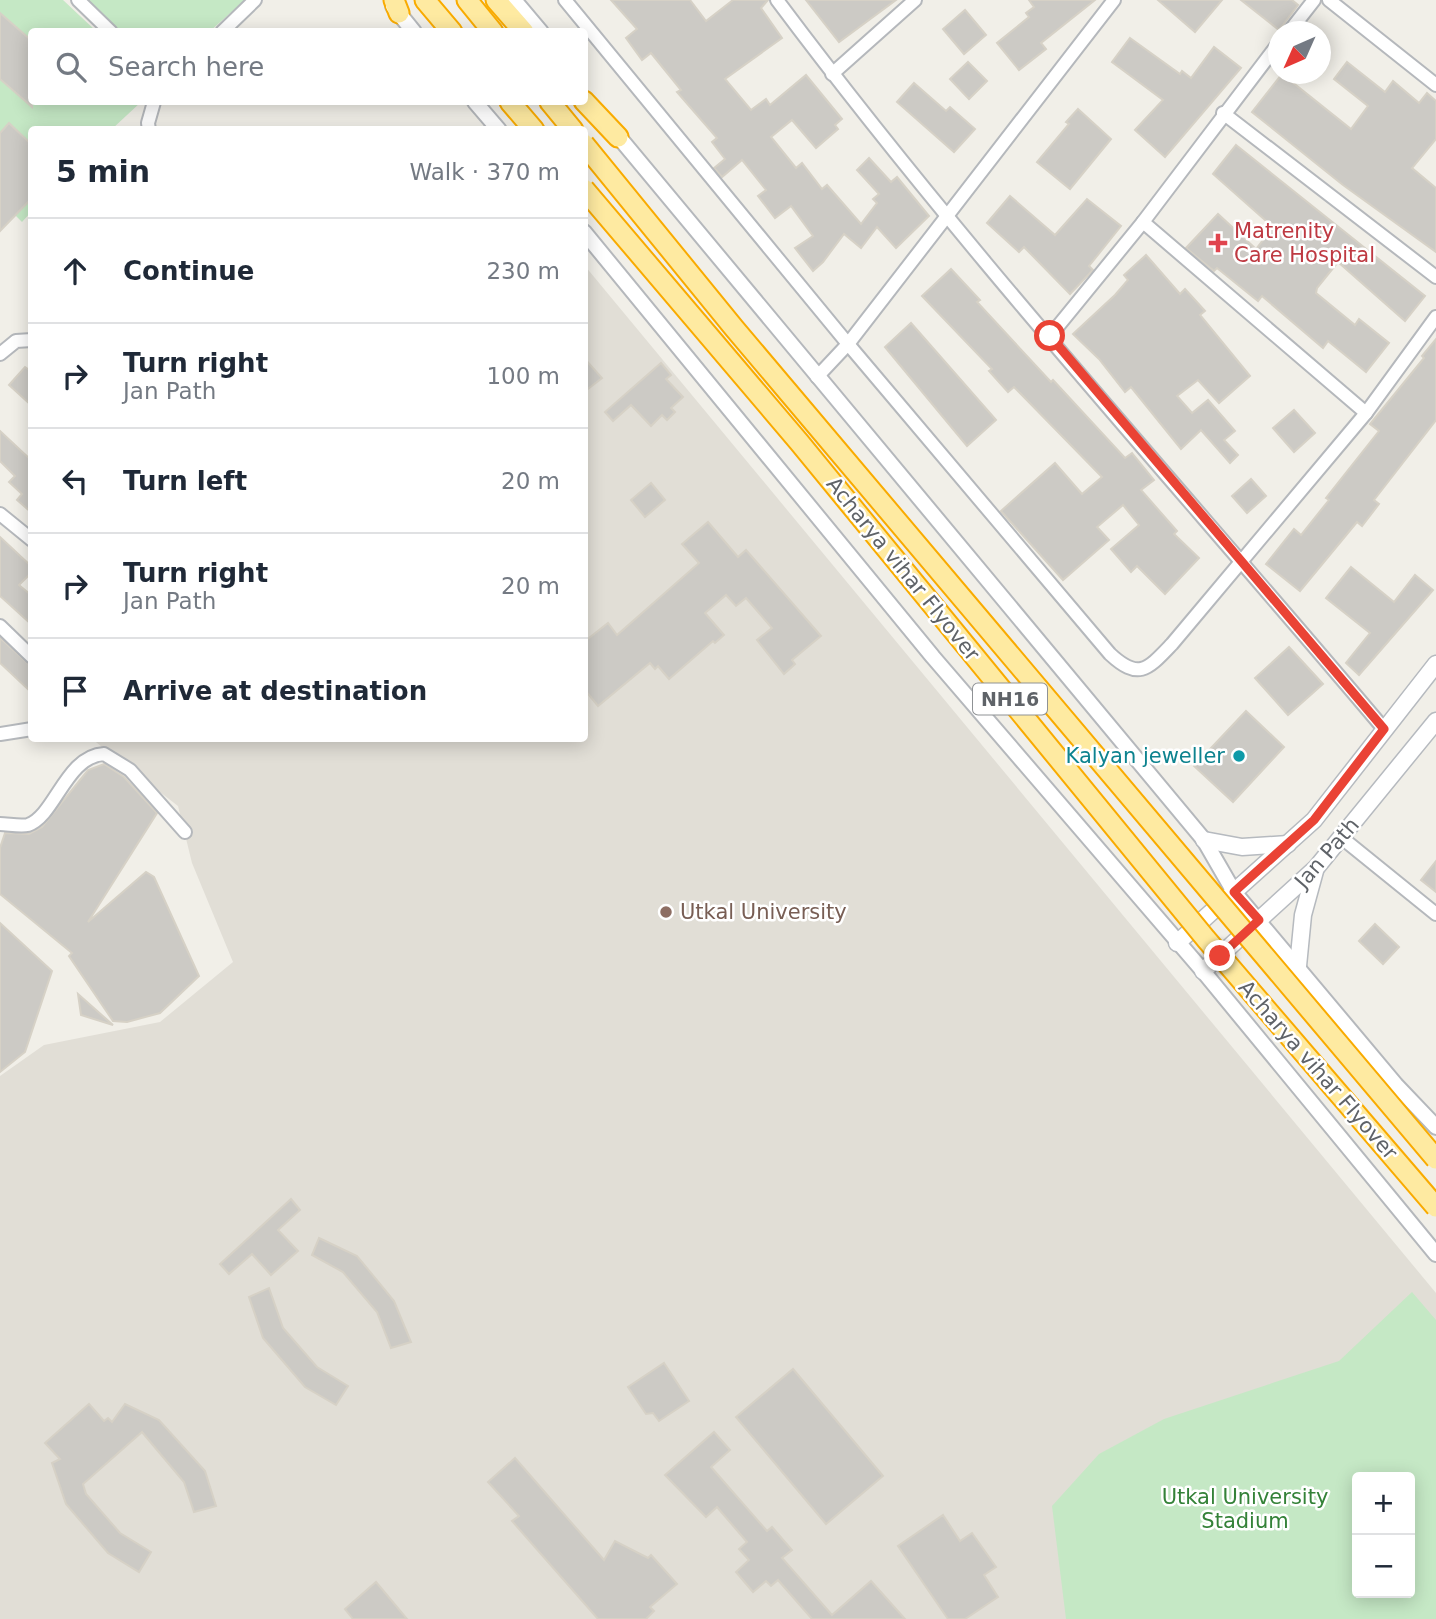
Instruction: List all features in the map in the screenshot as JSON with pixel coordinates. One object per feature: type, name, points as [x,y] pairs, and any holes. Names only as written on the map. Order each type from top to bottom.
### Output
[{"type":"highway","points":[[426,0],[449,28]]},
{"type":"highway","points":[[467,0],[490,28]]},
{"type":"highway","points":[[496,0],[520,28]]},
{"type":"highway","points":[[513,105],[531,126]]},
{"type":"highway","points":[[552,105],[570,126]]},
{"type":"highway","points":[[588,105],[618,137]]},
{"type":"highway","name":"Acharya vihar Flyover","points":[[588,149],[718,309],[1436,1159]]},
{"type":"highway","name":"Acharya vihar Flyover","points":[[588,194],[800,442],[1206,939],[1436,1207]]},
{"type":"main road","name":"Jan Path","points":[[1177,943],[1314,820],[1436,664]]},
{"type":"main road","name":"Jan Path","points":[[1203,971],[1315,868],[1436,720]]},
{"type":"main road","points":[[1204,840],[1242,847],[1288,844]]},
{"type":"main road","points":[[1298,966],[1303,915],[1315,868]]},
{"type":"street","points":[[78,0],[107,28]]},
{"type":"street","points":[[226,28],[255,0]]},
{"type":"street","points":[[514,0],[538,28]]},
{"type":"street","points":[[565,0],[848,344],[1124,667],[1137,671],[1149,667],[1159,658],[1366,413],[1436,317]]},
{"type":"street","points":[[777,0],[832,74],[949,216],[1384,729]]},
{"type":"street","points":[[832,74],[915,0]]},
{"type":"street","points":[[817,377],[848,344],[949,216],[1114,0]]},
{"type":"street","points":[[1298,21],[1314,0]]},
{"type":"street","points":[[1329,0],[1436,85]]},
{"type":"street","points":[[393,4],[411,28]]},
{"type":"street","points":[[1050,336],[1143,222],[1223,113],[1268,58]]},
{"type":"street","points":[[588,96],[618,137],[1204,840],[1234,892],[1396,1085],[1436,1127]]},
{"type":"street","points":[[149,126],[152,105]]},
{"type":"street","points":[[478,105],[496,126]]},
{"type":"street","points":[[1223,113],[1436,277]]},
{"type":"street","points":[[1143,222],[1366,413]]},
{"type":"street","points":[[588,237],[933,657],[1203,971],[1436,1254]]},
{"type":"street","points":[[0,354],[16,341],[28,340]]},
{"type":"street","points":[[0,514],[28,537]]},
{"type":"street","points":[[0,626],[28,653]]},
{"type":"street","points":[[0,734],[28,730]]},
{"type":"street","points":[[0,824],[22,825],[35,821],[79,766],[89,758],[104,754],[131,770],[185,832]]},
{"type":"street","points":[[1342,838],[1436,914]]},
{"type":"shaded area","name":"Utkal University","points":[[588,270],[1436,1293],[1436,1619],[0,1619],[0,1076],[44,1045],[160,1022],[233,962],[192,863],[178,806],[96,742],[588,742]]},
{"type":"green space","points":[[0,0],[63,0],[93,28],[28,28],[28,105],[138,105],[115,126],[28,126],[28,215],[22,222],[0,200]]},
{"type":"green space","points":[[82,0],[245,0],[214,28],[112,28]]},
{"type":"green space","name":"Utkal University Stadium","points":[[1412,1292],[1436,1320],[1436,1619],[1066,1619],[1052,1506],[1099,1454],[1164,1419],[1339,1361]]},
{"type":"building","points":[[611,0],[690,0],[706,21],[733,0],[768,0],[761,8],[782,38],[725,79],[751,110],[766,99],[770,105],[806,75],[842,119],[835,125],[838,129],[816,148],[792,120],[771,137],[796,168],[802,163],[822,189],[827,185],[861,224],[877,203],[873,199],[879,194],[857,170],[869,158],[891,182],[897,177],[929,216],[896,248],[877,227],[861,248],[844,234],[813,271],[795,248],[813,236],[791,206],[775,218],[758,196],[766,190],[742,160],[722,177],[714,168],[725,159],[712,142],[717,138],[677,92],[681,90],[651,53],[642,60],[626,38],[637,29]]},
{"type":"building","points":[[806,0],[896,0],[839,42]]},
{"type":"building","points":[[1029,0],[1095,0],[1041,43],[1046,49],[1019,70],[997,43],[1029,17],[1026,13],[1034,7]]},
{"type":"building","points":[[1158,0],[1222,0],[1195,32]]},
{"type":"building","points":[[1241,0],[1292,0],[1298,5],[1286,21],[1268,21]]},
{"type":"building","points":[[965,10],[986,35],[964,54],[943,29]]},
{"type":"building","points":[[0,13],[28,38],[28,104],[0,79]]},
{"type":"building","points":[[1130,38],[1180,74],[1182,71],[1191,78],[1214,47],[1241,68],[1165,157],[1135,130],[1163,100],[1112,62]]},
{"type":"building","points":[[968,62],[987,81],[969,99],[950,79]]},
{"type":"building","points":[[1347,62],[1385,92],[1393,81],[1419,103],[1427,93],[1436,101],[1436,139],[1412,168],[1436,188],[1436,252],[1343,185],[1252,112],[1274,84],[1295,84],[1351,129],[1368,106],[1334,79]]},
{"type":"building","points":[[914,83],[946,111],[950,107],[975,129],[954,152],[897,102]]},
{"type":"building","points":[[1078,109],[1111,139],[1070,189],[1037,162]]},
{"type":"building","points":[[9,123],[28,141],[28,202],[0,231],[0,133]]},
{"type":"building","points":[[1236,145],[1425,296],[1405,321],[1338,262],[1317,288],[1316,293],[1355,325],[1359,319],[1389,343],[1366,372],[1328,341],[1323,348],[1262,296],[1258,301],[1217,268],[1214,271],[1186,248],[1218,214],[1256,249],[1273,227],[1213,174]]},
{"type":"building","points":[[1010,196],[1055,235],[1087,199],[1121,226],[1089,266],[1093,270],[1070,294],[1024,247],[1019,252],[987,223]]},
{"type":"building","points":[[1146,255],[1180,294],[1185,289],[1205,311],[1200,315],[1250,376],[1219,403],[1198,380],[1177,396],[1192,413],[1208,400],[1235,431],[1224,440],[1238,455],[1230,463],[1201,430],[1181,449],[1131,387],[1125,392],[1099,359],[1073,334],[1115,295],[1128,280],[1124,275]]},
{"type":"building","points":[[951,269],[980,300],[977,302],[1051,382],[1053,380],[1125,458],[1132,453],[1154,480],[1141,490],[1177,531],[1174,534],[1199,558],[1165,594],[1137,566],[1131,572],[1111,549],[1139,525],[1123,505],[1097,527],[1109,540],[1063,580],[1001,511],[1055,463],[1082,494],[1102,477],[1014,387],[1008,392],[989,371],[992,369],[922,296]]},
{"type":"building","points":[[911,323],[996,420],[967,446],[885,347]]},
{"type":"building","points":[[1436,339],[1436,420],[1374,500],[1379,504],[1362,526],[1357,522],[1300,591],[1266,564],[1294,529],[1301,535],[1329,500],[1326,498],[1379,431],[1370,424],[1424,358],[1422,356]]},
{"type":"building","points":[[588,362],[602,378],[588,389]]},
{"type":"building","points":[[661,363],[671,375],[666,379],[683,397],[671,408],[675,412],[667,420],[662,415],[651,426],[631,405],[613,421],[605,412]]},
{"type":"building","points":[[25,367],[28,369],[28,402],[9,385]]},
{"type":"building","points":[[1294,410],[1315,433],[1294,452],[1273,428]]},
{"type":"building","points":[[0,431],[28,457],[28,510],[17,500],[22,494],[9,482],[15,476],[0,461]]},
{"type":"building","points":[[1251,479],[1266,496],[1247,513],[1232,496]]},
{"type":"building","points":[[651,483],[665,500],[645,517],[631,500]]},
{"type":"building","points":[[708,522],[738,557],[746,550],[821,636],[792,660],[795,664],[784,674],[757,640],[772,628],[746,598],[736,606],[726,595],[705,613],[724,635],[715,643],[713,641],[669,679],[658,666],[655,669],[650,663],[598,706],[588,694],[588,639],[608,623],[617,635],[699,563],[682,544]]},
{"type":"building","points":[[0,537],[28,563],[28,576],[19,585],[28,593],[28,621],[0,596]]},
{"type":"building","points":[[1351,567],[1394,602],[1415,575],[1433,590],[1359,675],[1346,663],[1370,633],[1326,598]]},
{"type":"building","points":[[0,638],[28,663],[28,689],[0,663]]},
{"type":"building","points":[[1289,647],[1323,684],[1288,715],[1255,678]]},
{"type":"building","name":"Kalyan jeweller","points":[[1246,711],[1284,747],[1233,802],[1194,766]]},
{"type":"building","points":[[104,764],[124,777],[157,813],[88,922],[146,872],[154,877],[199,976],[160,1013],[127,1022],[113,1021],[69,956],[72,953],[0,894],[0,848],[5,833],[29,834],[42,827],[88,770]]},
{"type":"building","points":[[1436,861],[1436,892],[1421,880]]},
{"type":"building","points":[[0,923],[52,971],[25,1052],[0,1072]]},
{"type":"building","points":[[1375,924],[1399,947],[1383,964],[1359,941]]},
{"type":"building","points":[[78,994],[113,1025],[81,1015]]},
{"type":"building","points":[[291,1199],[300,1210],[278,1230],[298,1251],[271,1275],[252,1254],[229,1274],[220,1264]]},
{"type":"building","points":[[319,1238],[357,1256],[394,1301],[411,1342],[391,1348],[377,1312],[343,1272],[312,1255]]},
{"type":"building","points":[[269,1288],[283,1328],[317,1367],[348,1386],[336,1405],[305,1387],[263,1338],[249,1297]]},
{"type":"building","points":[[664,1363],[689,1401],[659,1421],[653,1413],[646,1414],[628,1387]]},
{"type":"building","points":[[793,1369],[883,1476],[826,1524],[736,1417]]},
{"type":"building","points":[[89,1404],[104,1421],[108,1418],[112,1422],[125,1404],[159,1420],[205,1471],[216,1506],[194,1512],[184,1482],[142,1432],[83,1484],[86,1494],[120,1533],[151,1552],[139,1572],[108,1553],[66,1504],[52,1463],[60,1459],[45,1443]]},
{"type":"building","points":[[714,1432],[730,1450],[711,1467],[767,1531],[772,1527],[792,1550],[782,1558],[832,1615],[871,1581],[905,1619],[812,1619],[778,1580],[771,1586],[766,1581],[753,1592],[736,1572],[749,1560],[739,1549],[747,1542],[717,1507],[706,1517],[665,1475]]},
{"type":"building","points":[[515,1458],[604,1560],[615,1541],[648,1558],[651,1555],[677,1584],[650,1607],[654,1611],[646,1619],[598,1619],[512,1521],[519,1516],[488,1482]]},
{"type":"building","points":[[943,1515],[960,1541],[972,1533],[996,1567],[984,1575],[998,1597],[965,1619],[948,1619],[898,1546]]},
{"type":"building","points":[[376,1582],[407,1619],[353,1619],[345,1609]]},
{"type":"place","name":"Matrenity Care Hospital","points":[[1218,243]]},
{"type":"place","name":"Kalyan jeweller","points":[[1239,756]]},
{"type":"place","name":"Utkal University","points":[[666,912]]},
{"type":"route","points":[[1050,336],[1384,729],[1314,820],[1234,892],[1259,920],[1220,956]]}]
